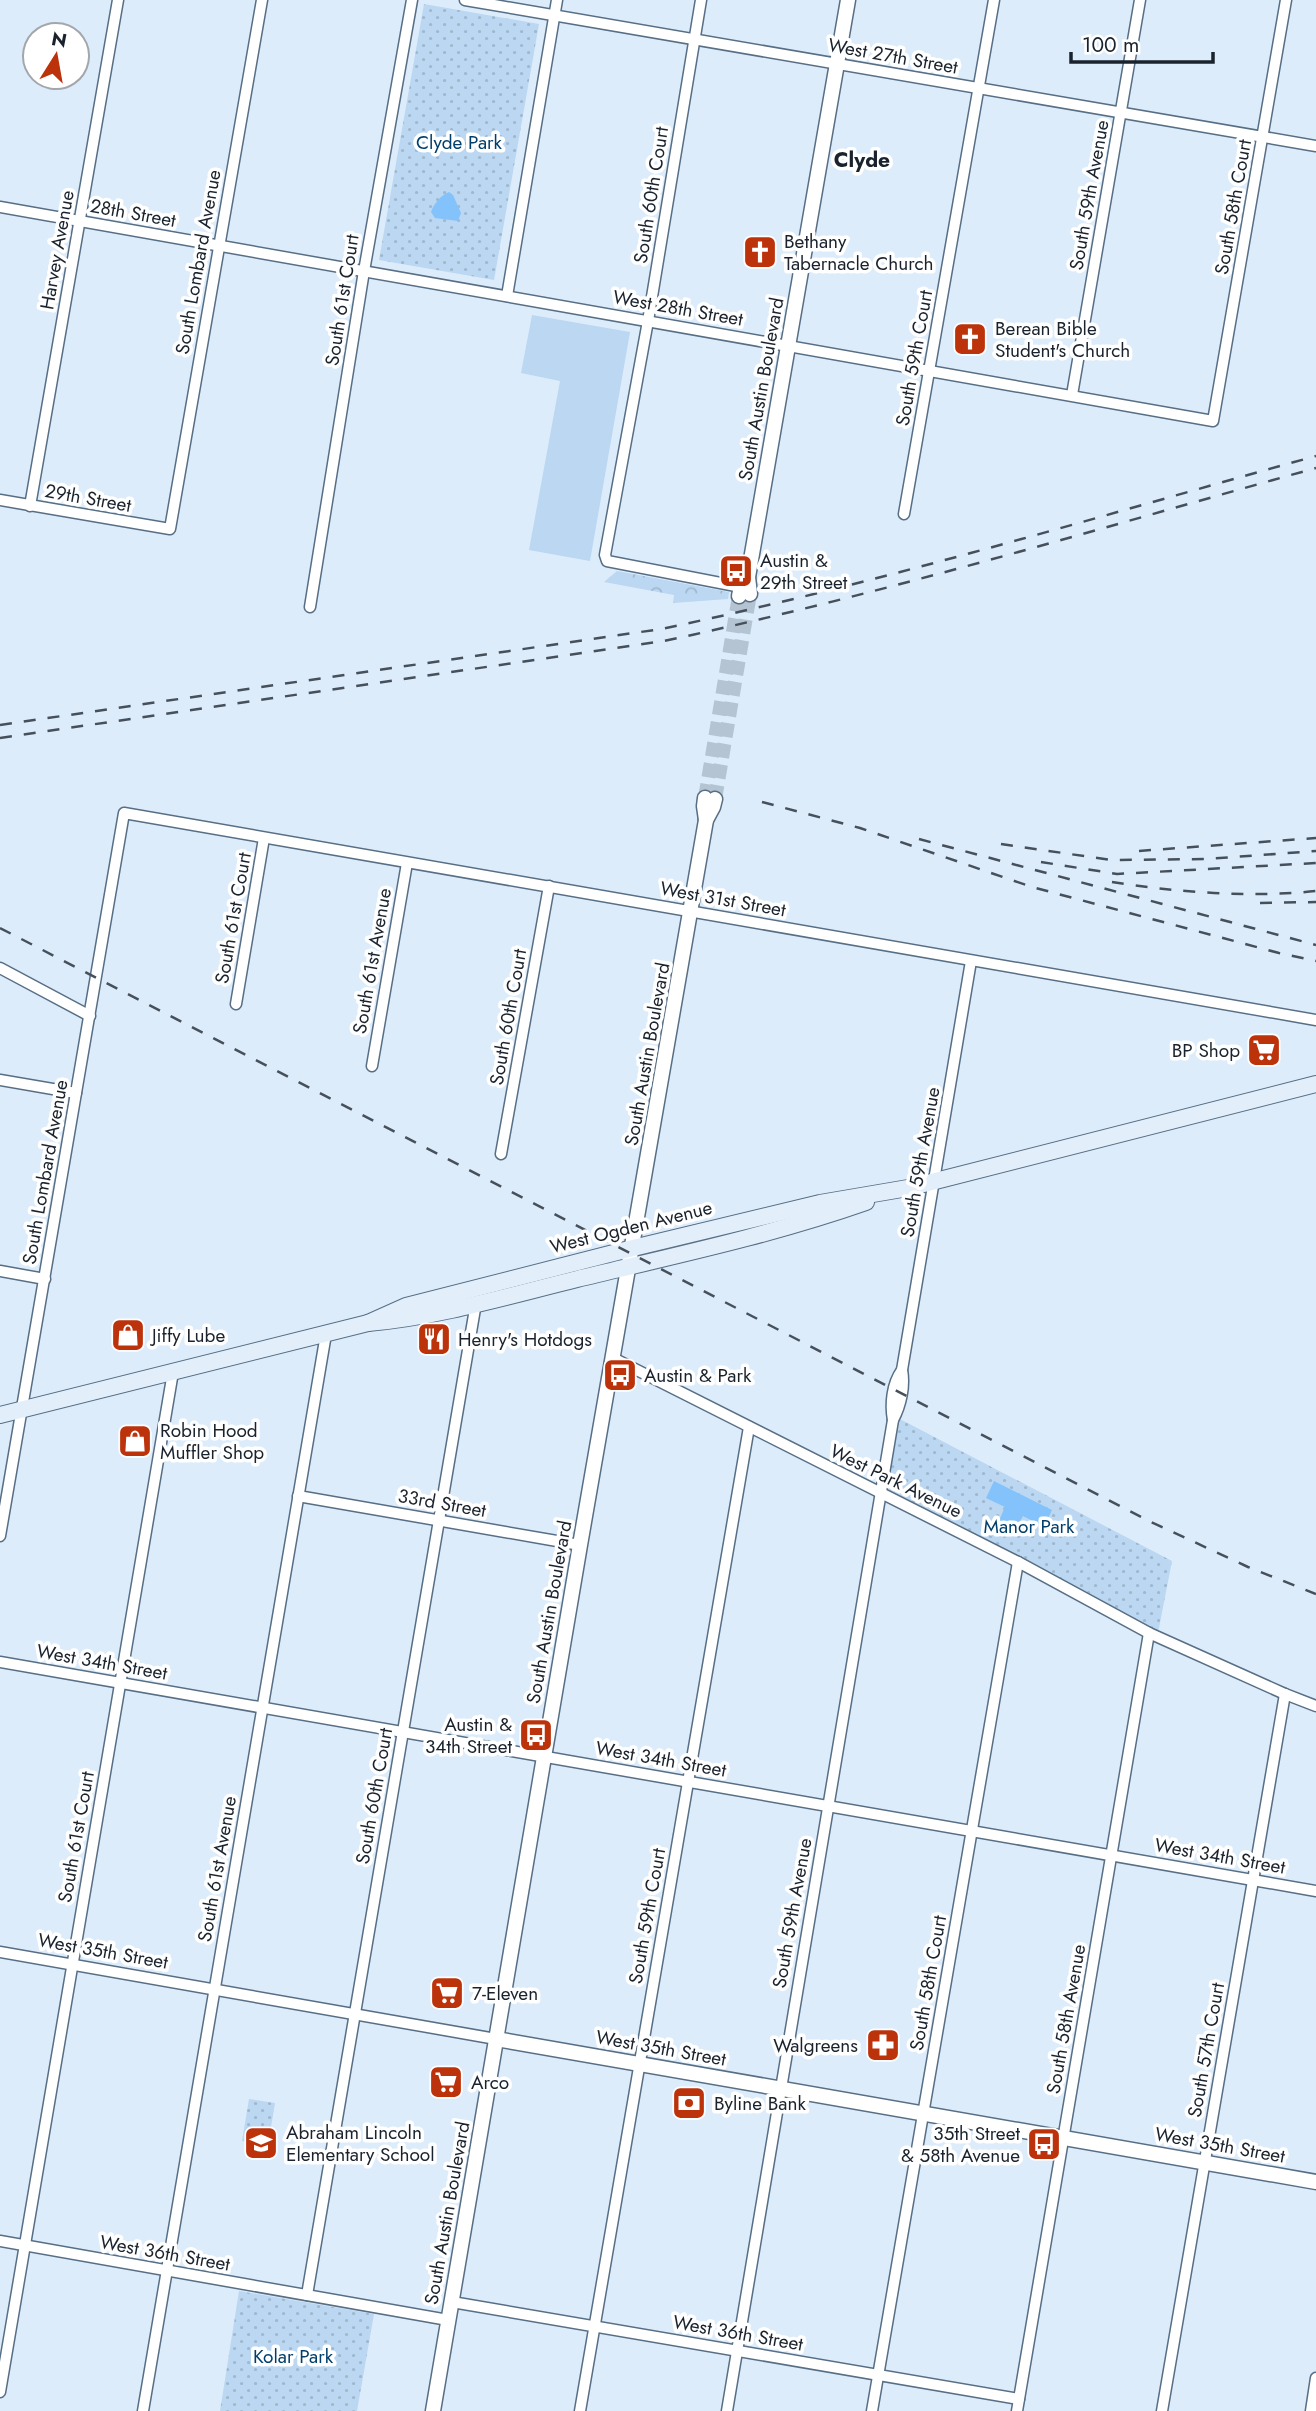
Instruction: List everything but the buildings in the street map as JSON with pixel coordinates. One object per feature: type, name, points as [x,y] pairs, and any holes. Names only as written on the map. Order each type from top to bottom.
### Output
[{"type":"main road","name":"West Ogden Avenue","points":[[368,1323],[406,1320],[828,1216],[908,1188],[1316,1084]]},
{"type":"main road","name":"West Ogden Avenue","points":[[0,1415],[368,1323],[406,1306],[633,1248],[820,1203],[908,1188]]},
{"type":"street","name":"Harvey Avenue","points":[[30,506],[118,0]]},
{"type":"street","name":"South Lombard Avenue","points":[[170,529],[262,0]]},
{"type":"street","name":"South 61st Court","points":[[310,607],[364,271],[412,0]]},
{"type":"street","name":"West 27th Street","points":[[465,0],[1316,146]]},
{"type":"street","points":[[507,296],[557,0]]},
{"type":"street","name":"South 60th Court","points":[[701,0],[648,321],[605,555],[607,561],[744,588]]},
{"type":"street","name":"South Austin Boulevard","points":[[744,588],[848,0]]},
{"type":"street","name":"South 59th Court","points":[[904,514],[994,0]]},
{"type":"street","name":"South 59th Avenue","points":[[1072,395],[1140,0]]},
{"type":"street","name":"South 58th Court","points":[[1213,421],[1286,0]]},
{"type":"street","name":"28th Street","points":[[0,207],[219,245]]},
{"type":"street","name":"West 28th Street","points":[[219,245],[1213,421]]},
{"type":"street","name":"29th Street","points":[[0,500],[170,529]]},
{"type":"street","name":"South Austin Boulevard","points":[[433,2411],[706,820],[713,807],[710,799]]},
{"type":"street","name":"South Lombard Avenue","points":[[0,1536],[124,813]]},
{"type":"street","name":"West 31st Street","points":[[124,813],[1316,1020]]},
{"type":"street","name":"South 61st Court","points":[[236,1004],[264,838]]},
{"type":"street","name":"South 61st Avenue","points":[[372,1066],[407,863]]},
{"type":"street","name":"South 60th Court","points":[[501,1154],[549,887]]},
{"type":"street","name":"South 59th Avenue","points":[[727,2411],[893,1420],[892,1398],[896,1378],[902,1370],[971,961]]},
{"type":"street","points":[[0,968],[90,1016]]},
{"type":"street","points":[[0,1080],[76,1093]]},
{"type":"street","points":[[0,1271],[45,1279]]},
{"type":"street","name":"South 60th Court","points":[[307,2295],[476,1303]]},
{"type":"street","name":"South 61st Avenue","points":[[143,2411],[326,1334]]},
{"type":"street","name":"West Park Avenue","points":[[613,1358],[1018,1562],[1149,1633],[1316,1706]]},
{"type":"street","name":"South 61st Court","points":[[0,2392],[173,1372]]},
{"type":"street","name":"South 59th Court","points":[[580,2411],[749,1427]]},
{"type":"street","name":"33rd Street","points":[[298,1496],[580,1545]]},
{"type":"street","name":"South 58th Court","points":[[872,2411],[1018,1562]]},
{"type":"street","name":"South 58th Avenue","points":[[1018,2405],[1149,1633]]},
{"type":"street","name":"West 34th Street","points":[[0,1662],[1316,1891]]},
{"type":"street","name":"South 57th Court","points":[[1162,2411],[1285,1694]]},
{"type":"street","name":"West 35th Street","points":[[0,1952],[1316,2182]]},
{"type":"street","name":"West 36th Street","points":[[0,2241],[448,2320]]},
{"type":"street","name":"West 36th Street","points":[[452,2302],[878,2375],[1018,2405]]},
{"type":"street","points":[[1311,2411],[1316,2378]]},
{"type":"green space","name":"Clyde Park","points":[[424,4],[539,24],[494,280],[379,260]]},
{"type":"green space","points":[[532,315],[630,332],[590,561],[529,550],[560,381],[521,373]]},
{"type":"green space","points":[[617,571],[729,592],[728,599],[673,603],[674,595],[604,582]]},
{"type":"green space","name":"Manor Park","points":[[898,1418],[1172,1561],[1158,1633],[886,1490]]},
{"type":"green space","points":[[249,2099],[275,2103],[268,2145],[242,2141]]},
{"type":"green space","name":"Kolar Park","points":[[239,2291],[374,2314],[357,2411],[220,2411]]},
{"type":"water","points":[[449,192],[461,213],[458,221],[435,218],[431,212],[438,200]]},
{"type":"water","points":[[994,1481],[1052,1510],[1044,1527],[1023,1516],[1015,1531],[998,1523],[1005,1507],[986,1498]]},
{"type":"tunnel","points":[[715,799],[750,594]]},
{"type":"tunnel","points":[[705,798],[739,596]]},
{"type":"railway","points":[[0,725],[661,629],[908,570],[1316,456]]},
{"type":"railway","points":[[0,738],[664,641],[828,603],[1316,468]]},
{"type":"railway","points":[[762,802],[860,828],[1032,887],[1316,961]]},
{"type":"railway","points":[[1139,851],[1316,838]]},
{"type":"railway","points":[[919,839],[1316,945]]},
{"type":"railway","points":[[1001,844],[1111,860],[1207,859],[1316,851]]},
{"type":"railway","points":[[1041,862],[1117,874],[1316,863]]},
{"type":"railway","points":[[1112,882],[1214,893],[1316,891]]},
{"type":"railway","points":[[1260,903],[1316,902]]},
{"type":"railway","points":[[0,928],[1149,1521],[1248,1567],[1316,1594]]},
{"type":"place","name":"Bethany Tabernacle Church","points":[[760,252]]},
{"type":"place","name":"Berean Bible Student's Church","points":[[970,339]]},
{"type":"place","name":"Austin & 29th Street","points":[[736,571]]},
{"type":"place","name":"BP Shop","points":[[1264,1050]]},
{"type":"place","name":"Jiffy Lube","points":[[128,1335]]},
{"type":"place","name":"Henry's Hotdogs","points":[[434,1339]]},
{"type":"place","name":"Austin & Park","points":[[620,1375]]},
{"type":"place","name":"Robin Hood Muffler Shop","points":[[135,1441]]},
{"type":"place","name":"Austin & 34th Street","points":[[536,1735]]},
{"type":"place","name":"7-Eleven","points":[[447,1993]]},
{"type":"place","name":"Walgreens","points":[[883,2045]]},
{"type":"place","name":"Arco","points":[[446,2082]]},
{"type":"place","name":"Byline Bank","points":[[689,2103]]},
{"type":"place","name":"Abraham Lincoln Elementary School","points":[[261,2143]]},
{"type":"place","name":"35th Street & 58th Avenue","points":[[1044,2144]]},
{"type":"district","name":"Clyde","points":[[862,160]]}]
